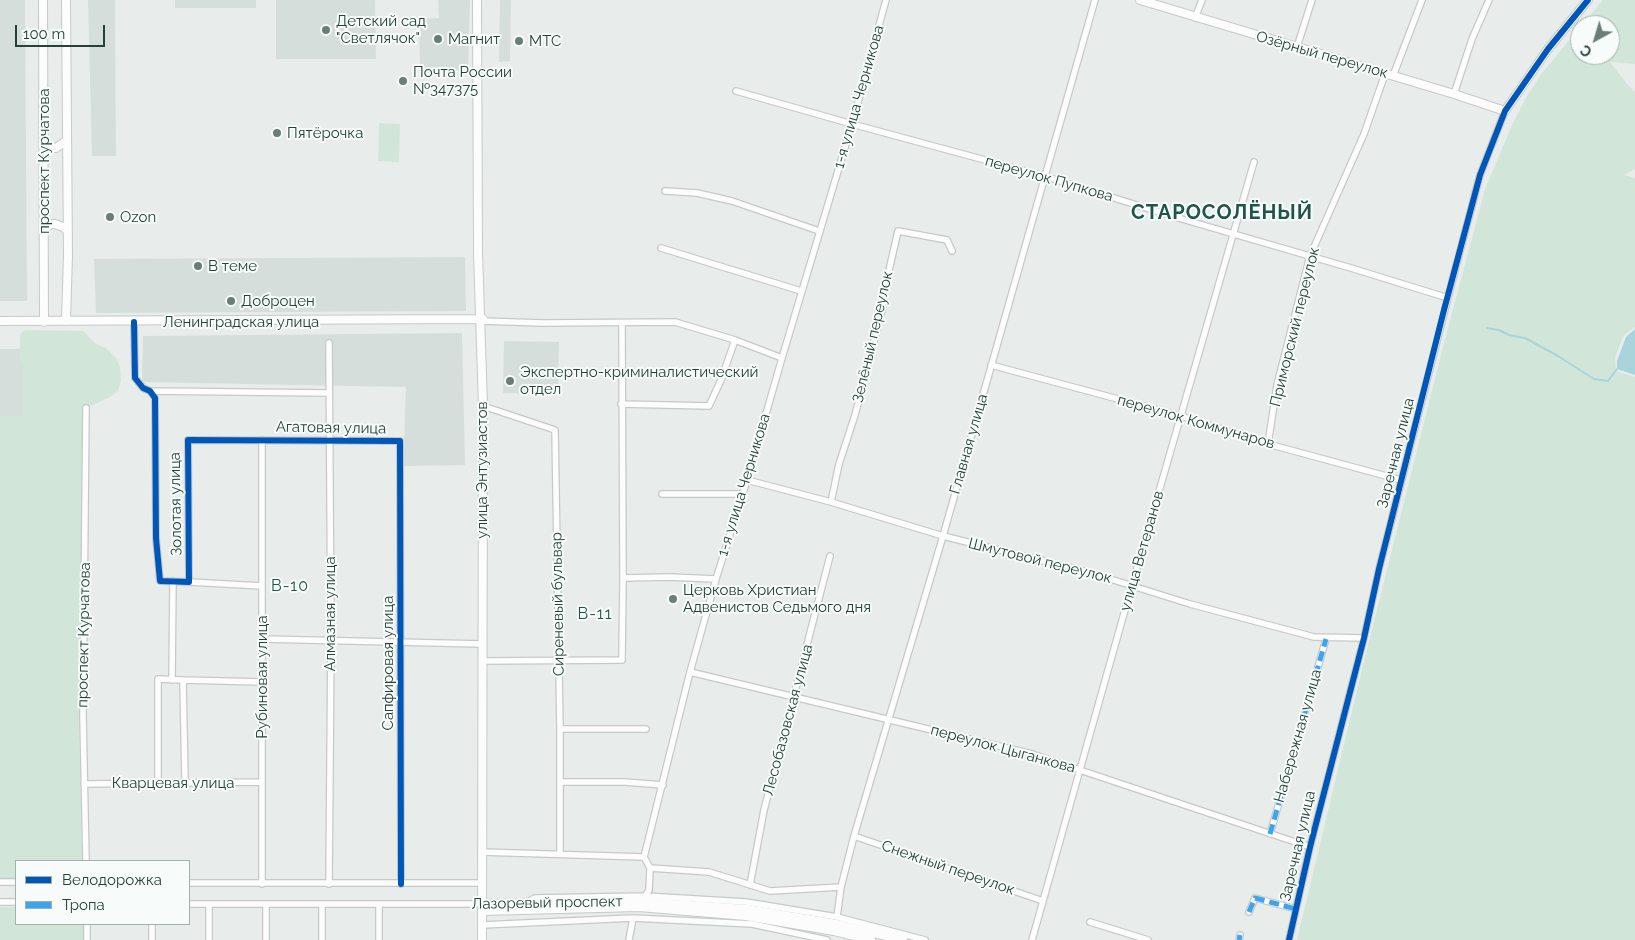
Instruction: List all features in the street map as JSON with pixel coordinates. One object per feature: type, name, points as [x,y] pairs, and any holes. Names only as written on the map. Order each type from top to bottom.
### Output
[{"type":"street","name":"проспект Курчатова","points":[[43,0],[44,321]]},
{"type":"street","name":"проспект Курчатова","points":[[66,0],[66,321]]},
{"type":"street","name":"улица Энтузиастов","points":[[477,0],[478,242],[482,320],[483,406],[482,940]]},
{"type":"street","points":[[66,321],[482,320],[482,0]]},
{"type":"street","name":"1-я улица Черникова","points":[[644,857],[690,672],[716,579],[743,494],[852,124],[886,0]]},
{"type":"street","name":"Главная улица","points":[[837,917],[841,887],[854,836],[943,536],[1095,0]]},
{"type":"street","name":"Озёрный переулок","points":[[1140,0],[1505,111]]},
{"type":"street","points":[[1195,18],[1202,0]]},
{"type":"street","points":[[1297,47],[1312,0]]},
{"type":"street","name":"Приморский переулок","points":[[1268,444],[1276,384],[1310,256],[1422,0]]},
{"type":"street","points":[[1454,94],[1472,40],[1489,0]]},
{"type":"street","name":"Заречная улица","points":[[1289,940],[1310,846],[1364,638],[1401,480],[1480,175],[1505,111],[1548,49],[1588,0]]},
{"type":"street","name":"переулок Пупкова","points":[[736,91],[1044,176],[1448,298]]},
{"type":"street","points":[[44,140],[50,147],[56,148],[66,140]]},
{"type":"street","name":"улица Ветеранов","points":[[1032,940],[1254,162]]},
{"type":"street","points":[[665,191],[697,193],[732,201],[819,231]]},
{"type":"street","points":[[44,229],[55,224],[63,226],[67,230]]},
{"type":"street","name":"Зелёный переулок","points":[[831,502],[839,464],[855,415],[882,310],[898,231],[947,240],[952,252]]},
{"type":"street","points":[[661,248],[802,291]]},
{"type":"street","name":"Ленинградская улица","points":[[0,321],[482,320],[622,323],[675,322],[734,340],[782,358]]},
{"type":"street","points":[[134,322],[135,378],[143,388],[150,391],[328,393]]},
{"type":"street","points":[[482,662],[622,660],[622,323]]},
{"type":"street","points":[[621,404],[709,406],[721,380],[734,340]]},
{"type":"street","name":"Алмазная улица","points":[[329,344],[328,441],[331,641],[329,884]]},
{"type":"street","name":"переулок Коммунаров","points":[[991,365],[1181,416],[1268,444],[1401,480]]},
{"type":"street","points":[[150,391],[155,398],[156,538],[160,581],[262,586]]},
{"type":"street","name":"Сиреневый бульвар","points":[[483,406],[555,430],[560,854]]},
{"type":"street","name":"проспект Курчатова","points":[[86,408],[84,784],[86,860]]},
{"type":"street","name":"Золотая улица","points":[[189,582],[188,440],[262,440]]},
{"type":"street","name":"Агатовая улица","points":[[262,440],[400,442]]},
{"type":"street","name":"Рубиновая улица","points":[[262,440],[262,884]]},
{"type":"street","name":"Сапфировая улица","points":[[400,442],[401,884]]},
{"type":"street","name":"Шмутовой переулок","points":[[747,480],[831,502],[943,536],[1088,572],[1190,604],[1314,637],[1326,639],[1364,638]]},
{"type":"street","points":[[662,494],[743,494]]},
{"type":"street","name":"Лесобазовская улица","points":[[750,884],[764,810],[830,556]]},
{"type":"street","points":[[623,578],[716,579]]},
{"type":"street","points":[[172,680],[173,581]]},
{"type":"street","points":[[262,639],[482,644]]},
{"type":"street","name":"Набережная улица","points":[[1270,834],[1326,639]]},
{"type":"street","name":"переулок Цыганкова","points":[[690,672],[1032,754],[1310,846]]},
{"type":"street","points":[[158,783],[158,680],[261,682]]},
{"type":"street","points":[[183,680],[185,782]]},
{"type":"street","points":[[560,729],[646,729]]},
{"type":"street","name":"Кварцевая улица","points":[[84,784],[262,782]]},
{"type":"street","points":[[560,782],[625,782],[663,785]]},
{"type":"street","name":"Снежный переулок","points":[[854,836],[1043,901]]},
{"type":"street","points":[[481,852],[644,857],[650,868],[649,890],[645,896]]},
{"type":"street","points":[[650,868],[708,872],[770,891],[841,887]]},
{"type":"street","points":[[0,882],[15,882]]},
{"type":"street","name":"Лазоревый проспект","points":[[190,883],[481,883]]},
{"type":"street","points":[[522,904],[535,898],[645,896],[746,902],[837,917],[925,940]]},
{"type":"street","points":[[1249,912],[1255,898],[1296,909]]},
{"type":"street","points":[[0,902],[15,902]]},
{"type":"street","name":"Лазоревый проспект","points":[[482,907],[522,904],[642,902],[747,909],[836,924],[903,940]]},
{"type":"street","name":"Лазоревый проспект","points":[[190,904],[379,904],[639,908],[746,916],[834,931],[871,940]]},
{"type":"street","points":[[209,904],[209,940]]},
{"type":"street","points":[[266,904],[266,940]]},
{"type":"street","points":[[322,904],[322,940]]},
{"type":"street","points":[[379,904],[379,940]]},
{"type":"street","points":[[482,925],[634,918],[752,924],[827,940]]},
{"type":"street","points":[[629,940],[634,918]]},
{"type":"street","points":[[1090,922],[1148,940]]},
{"type":"street","points":[[87,925],[87,940]]},
{"type":"street","points":[[152,925],[152,940]]},
{"type":"shaded area","points":[[0,0],[25,0],[27,301],[0,301]]},
{"type":"shaded area","points":[[88,0],[115,0],[116,156],[92,156]]},
{"type":"shaded area","points":[[175,0],[256,0],[256,8],[175,8]]},
{"type":"shaded area","name":"Детский сад \"Светлячок\"","points":[[276,0],[375,0],[376,59],[276,59]]},
{"type":"shaded area","points":[[438,0],[470,0],[468,71],[420,69],[419,19],[439,18]]},
{"type":"shaded area","points":[[500,0],[511,0],[510,61],[499,62]]},
{"type":"shaded area","points":[[465,257],[466,311],[96,313],[94,259]]},
{"type":"shaded area","points":[[462,333],[465,465],[403,466],[406,387],[142,382],[143,336]]},
{"type":"shaded area","points":[[504,341],[559,342],[558,394],[503,393]]},
{"type":"shaded area","points":[[0,349],[20,349],[20,364],[23,365],[23,416],[0,416]]},
{"type":"green space","points":[[1603,0],[1635,0],[1635,64],[1620,63],[1620,15],[1590,15]]},
{"type":"green space","points":[[1570,39],[1570,65],[1612,65],[1635,92],[1635,169],[1624,175],[1635,178],[1635,327],[1623,336],[1615,358],[1616,371],[1635,377],[1635,940],[1297,940],[1364,661],[1485,189],[1512,125],[1528,94],[1542,73]]},
{"type":"green space","points":[[379,123],[400,124],[399,162],[378,161]]},
{"type":"green space","points":[[26,330],[83,331],[96,344],[106,348],[117,359],[120,367],[121,381],[118,391],[110,397],[86,408],[79,725],[82,860],[15,860],[15,878],[0,878],[0,416],[23,416],[23,365],[20,364],[20,337],[22,332]]},
{"type":"green space","points":[[0,907],[15,907],[15,925],[83,925],[83,940],[0,940]]},
{"type":"water","points":[[1635,329],[1635,375],[1617,369],[1617,361],[1626,337]]},
{"type":"waterway","points":[[1487,328],[1525,338],[1594,379],[1608,381],[1617,369]]},
{"type":"marked path","points":[[1270,834],[1326,639]]},
{"type":"marked path","points":[[1249,912],[1255,898],[1296,909]]},
{"type":"marked path","points":[[1239,940],[1240,935]]},
{"type":"cycle path","points":[[1289,940],[1310,847],[1364,638],[1379,569],[1480,175],[1505,111],[1548,49],[1588,0]]},
{"type":"cycle path","points":[[134,322],[135,378],[155,398],[156,538],[160,581],[189,582],[188,440],[400,441],[401,884]]},
{"type":"place","name":"Детский сад \"Светлячок\"","points":[[326,30]]},
{"type":"place","name":"Магнит","points":[[438,39]]},
{"type":"place","name":"МТС","points":[[519,41]]},
{"type":"place","name":"Почта России №347375","points":[[403,81]]},
{"type":"place","name":"Пятёрочка","points":[[277,133]]},
{"type":"place","name":"Ozon","points":[[110,217]]},
{"type":"place","name":"В теме","points":[[198,266]]},
{"type":"place","name":"Доброцен","points":[[231,301]]},
{"type":"place","name":"Экспертно-криминалистический отдел","points":[[510,381]]},
{"type":"place","name":"Церковь Христиан Адвенистов Седьмого дня","points":[[673,599]]},
{"type":"district","name":"СТАРОCОЛЁНЫЙ","points":[[1222,213]]},
{"type":"district","name":"В-10","points":[[290,586]]},
{"type":"district","name":"В-11","points":[[595,614]]}]
